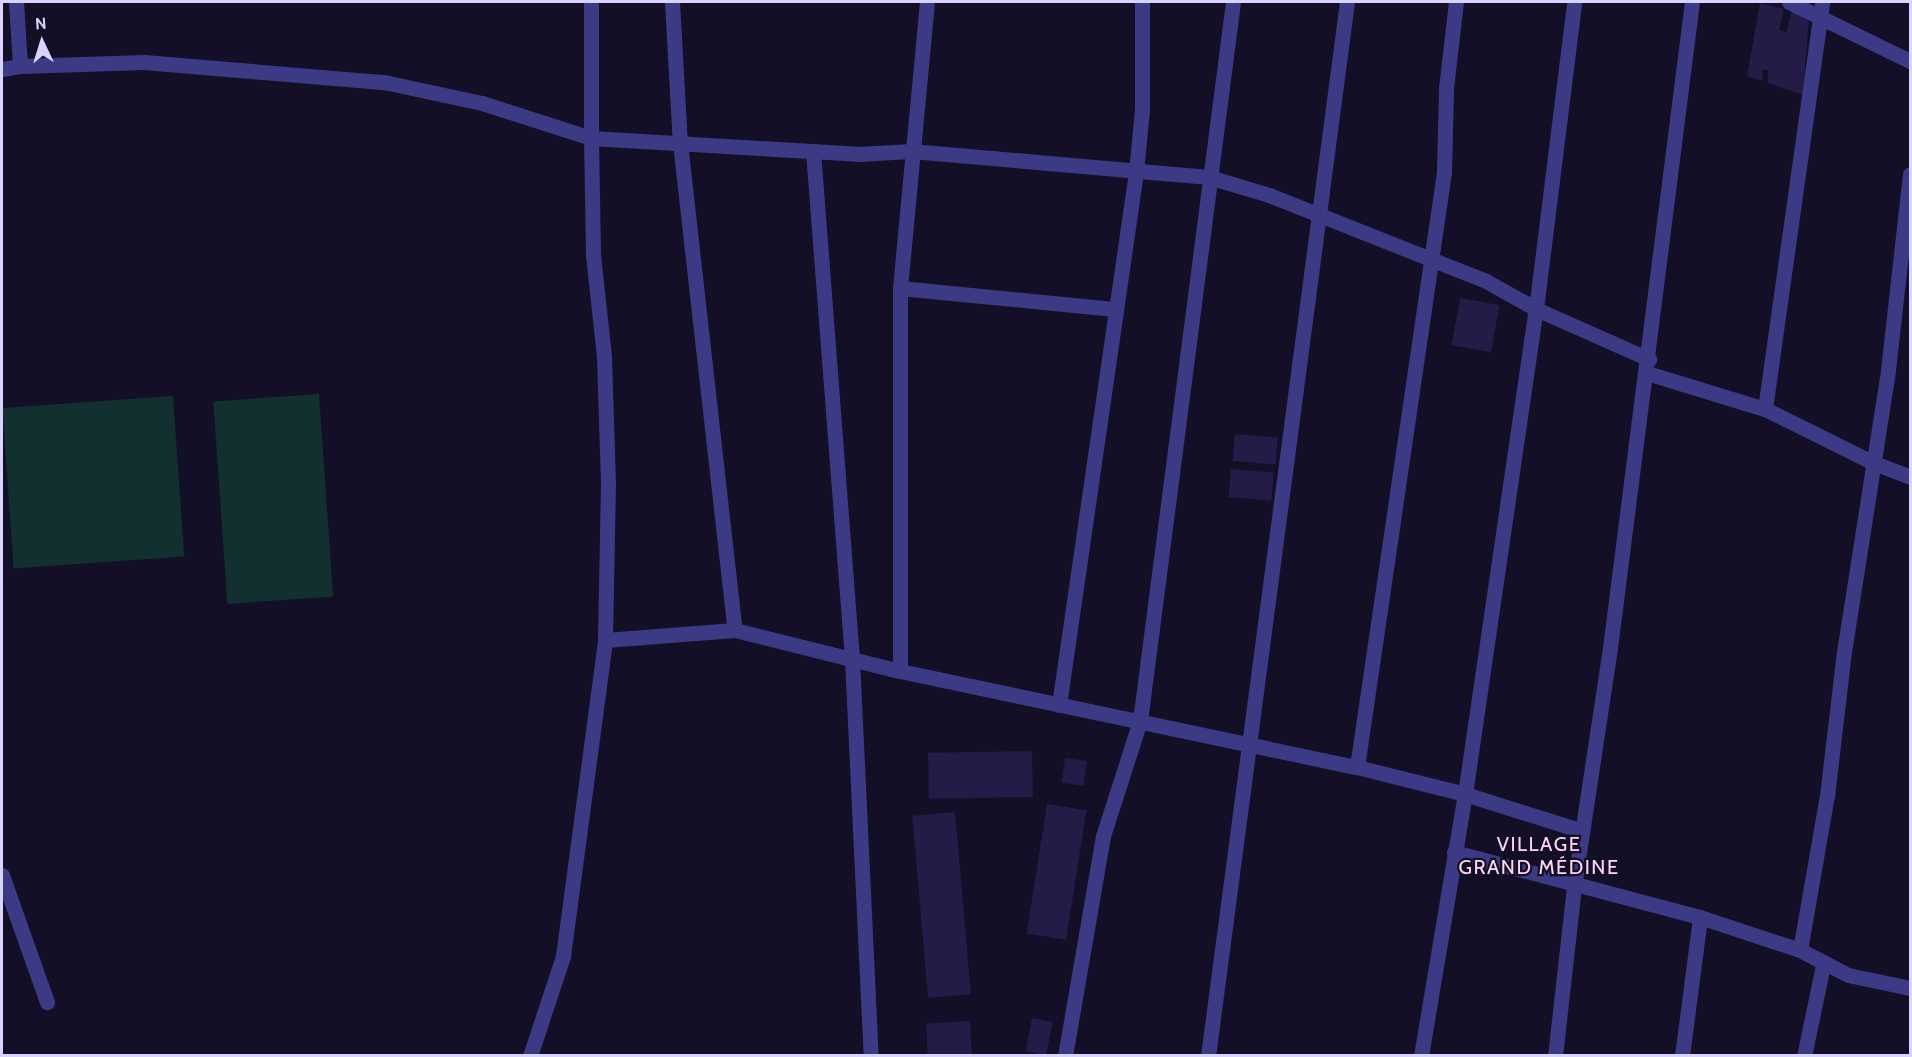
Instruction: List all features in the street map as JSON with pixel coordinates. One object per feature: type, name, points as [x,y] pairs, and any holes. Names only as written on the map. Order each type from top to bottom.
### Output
[{"type":"street","points":[[16,2],[20,66]]},
{"type":"street","points":[[530,1056],[563,956],[605,640],[608,483],[604,356],[593,255],[591,2]]},
{"type":"street","points":[[672,2],[680,143],[735,630]]},
{"type":"street","points":[[900,671],[900,288],[911,151],[927,2]]},
{"type":"street","points":[[1059,705],[1136,172],[1142,110],[1142,2]]},
{"type":"street","points":[[1065,1056],[1103,836],[1140,721],[1233,2]]},
{"type":"street","points":[[1208,1056],[1247,746],[1347,2]]},
{"type":"street","points":[[1357,767],[1429,261],[1444,172],[1446,88],[1456,2]]},
{"type":"street","points":[[1421,1056],[1465,794],[1536,309],[1574,2]]},
{"type":"street","points":[[1555,1056],[1574,886],[1648,366],[1692,2]]},
{"type":"street","points":[[1789,2],[1822,8],[1911,61]]},
{"type":"street","points":[[1765,409],[1822,8]]},
{"type":"street","points":[[2,69],[20,66],[144,62],[384,82],[482,103],[591,138],[813,151],[911,151],[1209,177],[1486,281],[1648,366],[1765,409],[1874,463],[1911,477]]},
{"type":"street","points":[[813,151],[852,659],[871,1056]]},
{"type":"street","points":[[1800,950],[1827,796],[1874,463],[1911,174]]},
{"type":"street","points":[[900,288],[1116,309]]},
{"type":"street","points":[[605,640],[735,630],[900,671],[1140,721],[1247,746],[1357,767],[1465,794],[1582,831]]},
{"type":"street","points":[[1454,852],[1574,886],[1700,917],[1800,950],[1823,965],[1848,975],[1911,988]]},
{"type":"street","points":[[2,875],[47,1002]]},
{"type":"street","points":[[1682,1056],[1700,917]]},
{"type":"street","points":[[1804,1056],[1823,965]]},
{"type":"green space","points":[[319,394],[333,597],[227,604],[213,401]]},
{"type":"green space","points":[[173,396],[184,557],[14,569],[2,408]]},
{"type":"building","points":[[1760,3],[1784,9],[1779,30],[1786,32],[1792,11],[1809,16],[1803,95],[1768,83],[1768,70],[1762,70],[1763,81],[1747,76]]},
{"type":"building","points":[[1460,298],[1499,305],[1491,352],[1452,345]]},
{"type":"building","points":[[1235,434],[1278,438],[1275,465],[1233,461]]},
{"type":"building","points":[[1231,469],[1274,473],[1271,501],[1229,497]]},
{"type":"building","points":[[1032,751],[1033,797],[929,799],[928,753]]},
{"type":"building","points":[[1065,758],[1087,761],[1083,786],[1062,783]]},
{"type":"building","points":[[1047,804],[1087,810],[1066,940],[1027,933]]},
{"type":"building","points":[[955,812],[971,994],[928,998],[912,816]]},
{"type":"building","points":[[1032,1018],[1053,1022],[1046,1055],[1026,1051]]},
{"type":"building","points":[[970,1021],[972,1056],[928,1056],[926,1023]]},
{"type":"district","name":"VILLAGE GRAND MÉDINE","points":[[1539,856]]}]
